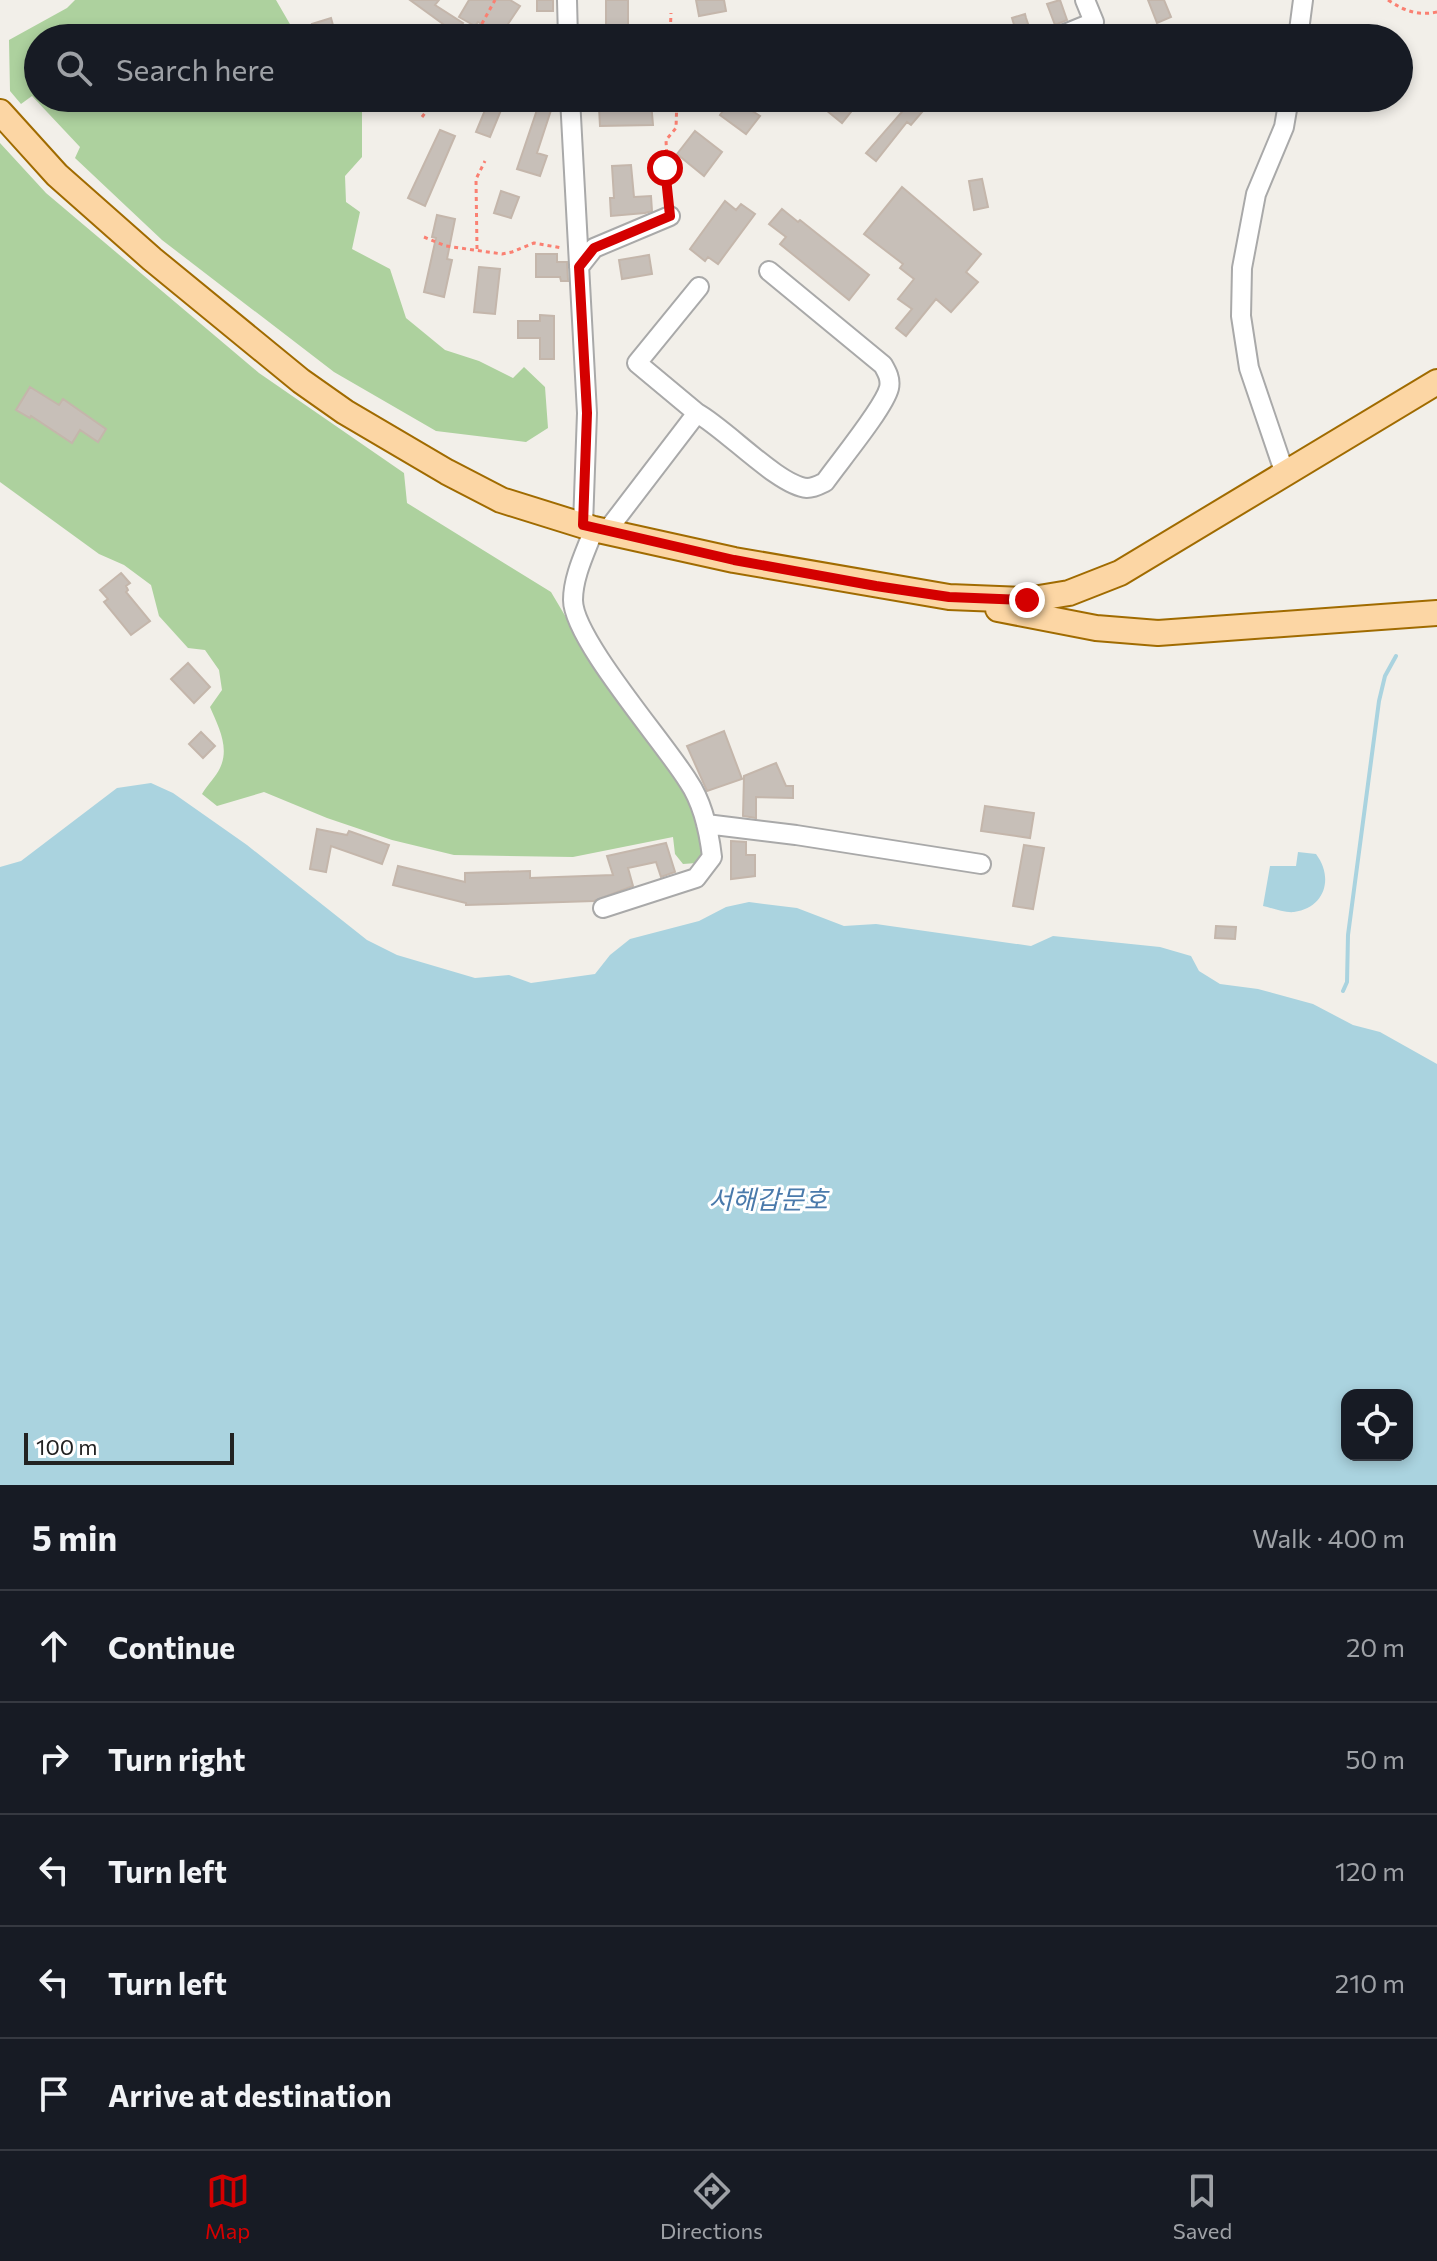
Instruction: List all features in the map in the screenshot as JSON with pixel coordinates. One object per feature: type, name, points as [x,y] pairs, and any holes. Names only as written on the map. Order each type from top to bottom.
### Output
[{"type":"main road","points":[[0,112],[69,185],[152,259],[301,381],[383,435],[501,500],[594,529],[734,560],[949,597],[1031,617],[1096,628],[1158,633],[1437,613]]},
{"type":"main road","points":[[949,597],[1027,600],[1069,593],[1120,573],[1437,382]]},
{"type":"street","points":[[567,0],[568,24]]},
{"type":"street","points":[[1085,0],[1094,22],[1089,24]]},
{"type":"street","points":[[1300,24],[1303,0]]},
{"type":"street","points":[[571,112],[594,529],[575,584],[575,611],[584,634],[690,783],[706,824],[712,857],[696,878],[603,908]]},
{"type":"street","points":[[1285,474],[1249,368],[1241,316],[1242,268],[1256,194],[1284,127],[1287,112]]},
{"type":"street","points":[[578,259],[594,248],[670,216]]},
{"type":"street","points":[[699,287],[637,363],[784,480],[805,488],[817,487],[825,482],[889,389],[890,378],[883,365],[769,271]]},
{"type":"street","points":[[594,529],[697,413]]},
{"type":"street","points":[[706,824],[981,864]]},
{"type":"path","points":[[482,24],[495,0]]},
{"type":"path","points":[[1388,0],[1423,15],[1437,12]]},
{"type":"path","points":[[671,13],[671,24]]},
{"type":"path","points":[[422,117],[426,112]]},
{"type":"path","points":[[670,216],[665,168],[666,140],[676,128],[677,112]]},
{"type":"path","points":[[477,249],[474,213],[476,179],[485,161]]},
{"type":"path","points":[[424,237],[446,246],[502,254],[534,243],[578,259]]},
{"type":"green space","points":[[75,0],[276,0],[290,24],[38,24]]},
{"type":"green space","points":[[24,32],[24,102],[21,104],[10,91],[9,40]]},
{"type":"green space","points":[[47,112],[362,112],[362,157],[345,176],[346,202],[360,212],[352,249],[390,269],[406,318],[445,350],[479,361],[513,378],[524,367],[545,387],[548,428],[526,442],[436,431],[334,372],[162,240],[75,158],[80,147]]},
{"type":"green space","points":[[0,143],[46,193],[259,373],[404,473],[407,503],[551,592],[602,678],[691,802],[704,852],[697,863],[683,864],[675,854],[673,837],[573,857],[454,855],[392,840],[264,792],[217,806],[202,794],[223,760],[222,737],[210,707],[222,690],[219,670],[205,650],[188,648],[159,616],[151,585],[124,565],[99,554],[0,482]]},
{"type":"water","name":"서해갑문호","points":[[151,783],[173,793],[247,845],[367,940],[397,955],[475,978],[509,975],[531,983],[595,974],[610,955],[630,939],[699,921],[726,907],[749,902],[797,908],[844,926],[876,924],[1031,946],[1053,936],[1160,947],[1191,956],[1199,971],[1220,984],[1258,989],[1313,1004],[1353,1025],[1380,1032],[1437,1064],[1437,1485],[0,1485],[0,867],[21,861],[117,788]]},
{"type":"water","points":[[1298,852],[1316,854],[1321,863],[1325,882],[1319,898],[1313,905],[1294,912],[1263,906],[1270,866],[1296,866]]},
{"type":"building","points":[[410,0],[439,0],[435,5],[463,23],[443,24]]},
{"type":"building","points":[[469,0],[510,0],[520,6],[508,24],[471,24],[459,17]]},
{"type":"building","points":[[537,0],[553,0],[553,11],[537,11]]},
{"type":"building","points":[[606,0],[628,0],[628,24],[606,24]]},
{"type":"building","points":[[696,0],[724,0],[726,11],[699,16]]},
{"type":"building","points":[[1060,0],[1067,20],[1055,24],[1047,4]]},
{"type":"building","points":[[1148,0],[1164,0],[1171,17],[1157,23]]},
{"type":"building","points":[[1025,14],[1028,24],[1014,24],[1012,18]]},
{"type":"building","points":[[331,18],[333,24],[312,24]]},
{"type":"building","points":[[484,112],[500,112],[490,137],[476,132]]},
{"type":"building","points":[[536,112],[550,112],[537,153],[547,156],[540,176],[517,169]]},
{"type":"building","points":[[599,112],[652,112],[653,125],[600,126]]},
{"type":"building","points":[[722,112],[754,112],[760,116],[746,134],[720,115]]},
{"type":"building","points":[[828,112],[851,112],[842,123]]},
{"type":"building","points":[[902,112],[922,112],[911,125],[907,122],[876,161],[866,153]]},
{"type":"building","points":[[440,130],[455,136],[425,206],[408,198]]},
{"type":"building","points":[[695,131],[722,152],[704,176],[677,154]]},
{"type":"building","points":[[631,165],[634,197],[651,196],[652,211],[611,216],[610,198],[614,198],[612,166]]},
{"type":"building","points":[[982,179],[988,207],[974,210],[969,181]]},
{"type":"building","points":[[902,187],[981,254],[966,272],[978,282],[951,312],[936,299],[906,336],[896,328],[912,309],[898,299],[914,279],[900,268],[903,264],[864,234]]},
{"type":"building","points":[[501,191],[519,197],[511,218],[494,213]]},
{"type":"building","points":[[725,201],[736,210],[741,204],[755,214],[718,264],[708,257],[705,261],[690,249]]},
{"type":"building","points":[[782,209],[869,275],[849,300],[780,244],[786,237],[769,224]]},
{"type":"building","points":[[437,215],[455,219],[447,259],[452,260],[444,297],[424,292],[436,238],[432,237]]},
{"type":"building","points":[[536,254],[557,254],[557,262],[567,262],[568,281],[561,281],[560,277],[536,277]]},
{"type":"building","points":[[649,255],[652,274],[622,279],[619,260]]},
{"type":"building","points":[[479,267],[500,269],[495,314],[474,312]]},
{"type":"building","points":[[540,315],[554,316],[554,359],[540,359],[540,338],[518,338],[518,321],[540,321]]},
{"type":"building","points":[[30,387],[59,405],[63,399],[106,429],[98,442],[80,430],[72,443],[31,416],[16,410]]},
{"type":"building","points":[[121,573],[130,583],[126,586],[126,592],[150,621],[131,635],[104,602],[108,599],[100,590]]},
{"type":"building","points":[[188,663],[210,687],[194,703],[171,679]]},
{"type":"building","points":[[724,731],[742,779],[707,791],[687,746]]},
{"type":"building","points":[[201,732],[215,746],[203,758],[189,744]]},
{"type":"building","points":[[776,763],[786,786],[793,786],[793,798],[756,797],[756,818],[743,816],[744,776]]},
{"type":"building","points":[[985,806],[1034,813],[1030,838],[981,831]]},
{"type":"building","points":[[317,829],[347,835],[349,831],[389,845],[382,864],[331,846],[326,872],[310,869]]},
{"type":"building","points":[[731,841],[746,842],[746,855],[755,855],[755,876],[731,879]]},
{"type":"building","points":[[666,843],[675,872],[661,877],[656,862],[628,868],[633,886],[594,901],[466,905],[393,885],[398,866],[465,882],[465,873],[530,871],[530,878],[613,875],[607,856]]},
{"type":"building","points":[[1024,845],[1044,848],[1033,909],[1013,906]]},
{"type":"building","points":[[1216,926],[1236,927],[1235,939],[1215,938]]},
{"type":"waterway","points":[[1343,991],[1347,982],[1348,935],[1379,701],[1385,676],[1396,656]]},
{"type":"route","points":[[665,168],[670,216],[594,248],[579,267],[587,413],[583,525],[734,560],[876,586],[949,597],[1027,600]]}]
